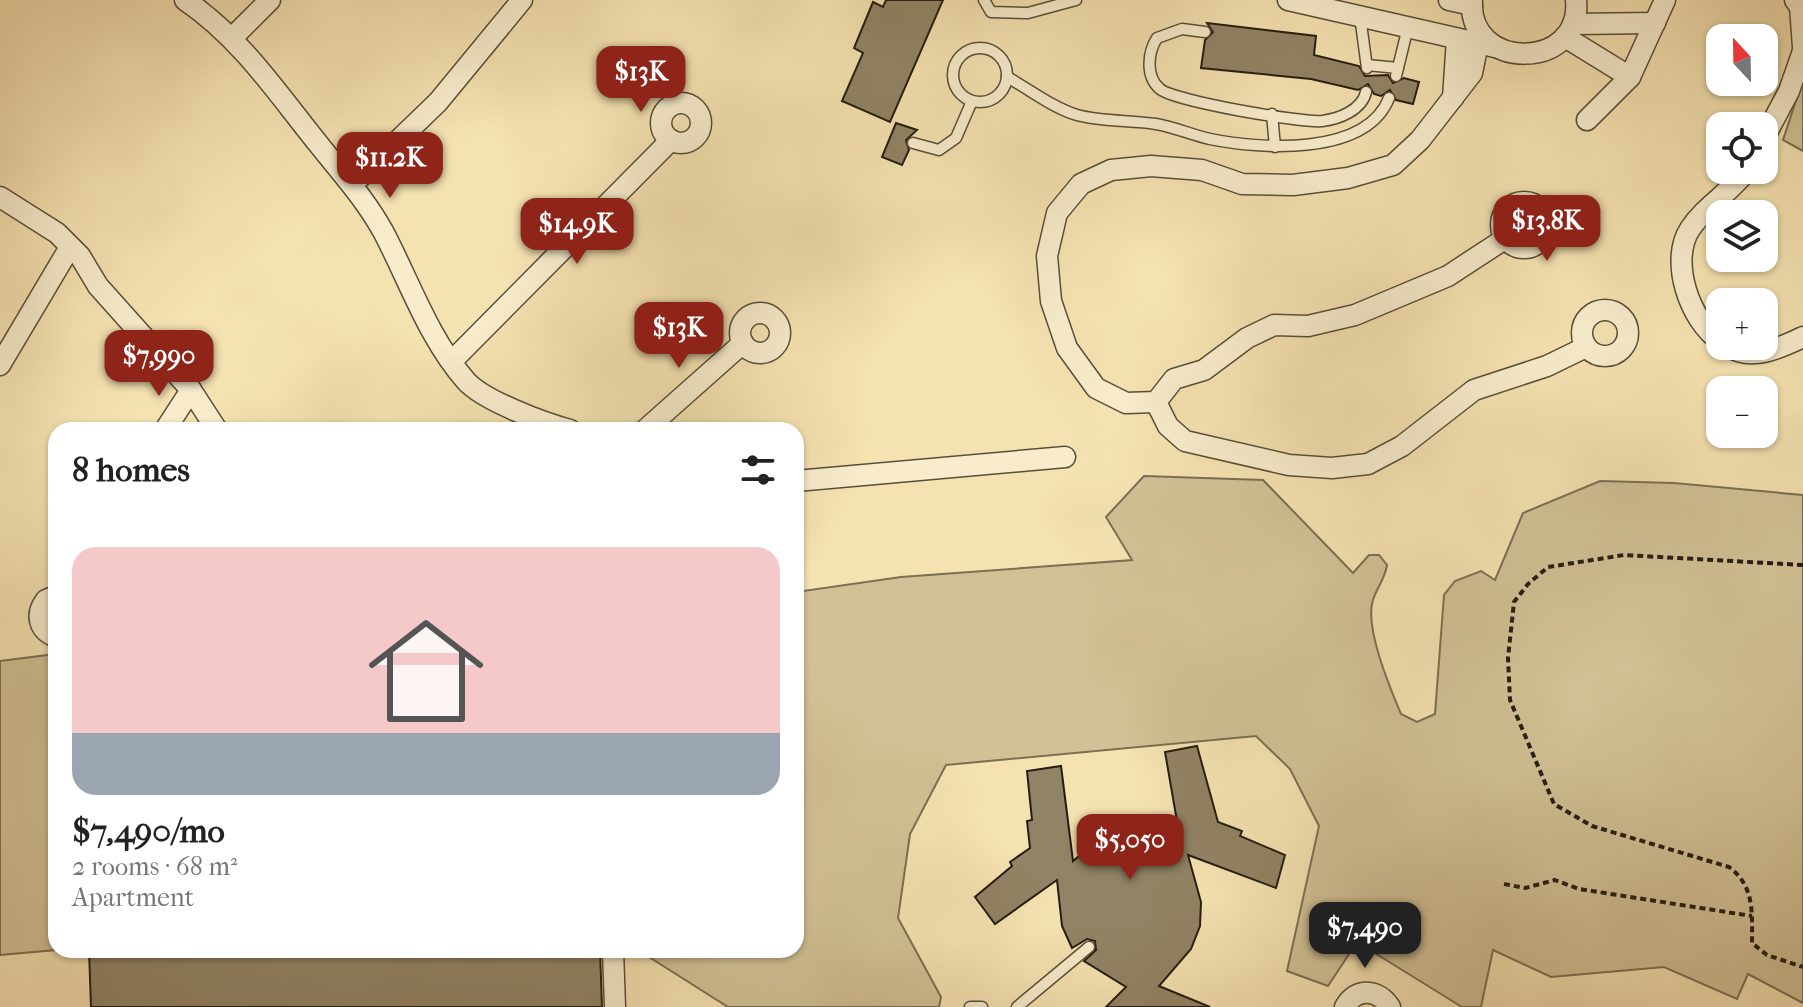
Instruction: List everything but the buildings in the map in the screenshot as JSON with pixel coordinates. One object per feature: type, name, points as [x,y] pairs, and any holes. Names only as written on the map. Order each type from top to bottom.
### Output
[{"type":"street","points":[[185,0],[232,38],[354,183],[383,232],[436,338],[468,384],[543,422]]},
{"type":"street","points":[[232,38],[270,0]]},
{"type":"street","points":[[354,183],[438,102],[522,0]]},
{"type":"street","points":[[1288,0],[1525,56],[1554,47],[1569,30],[1576,0]]},
{"type":"street","points":[[1449,0],[1472,2],[1475,21],[1486,45]]},
{"type":"street","points":[[1587,120],[1630,77],[1665,0]]},
{"type":"street","points":[[1778,112],[1789,91],[1803,49],[1800,7],[1795,0]]},
{"type":"street","points":[[1569,30],[1655,23]]},
{"type":"street","points":[[1569,30],[1630,77]]},
{"type":"street","points":[[1453,98],[1457,39]]},
{"type":"street","points":[[1156,402],[1126,403],[1096,388],[1067,348],[1051,301],[1047,256],[1057,213],[1081,184],[1111,170],[1151,166],[1202,170],[1242,184],[1293,185],[1348,178],[1393,165],[1420,140],[1453,98],[1472,73],[1486,45]]},
{"type":"street","points":[[452,361],[671,140]]},
{"type":"street","points":[[1706,331],[1691,304],[1682,265],[1688,231],[1733,184]]},
{"type":"street","points":[[0,197],[57,233],[98,286],[191,390],[212,422]]},
{"type":"street","points":[[1156,402],[1174,379],[1204,370],[1247,338],[1274,325],[1308,326],[1355,315],[1448,276],[1506,238]]},
{"type":"street","points":[[0,365],[70,247]]},
{"type":"street","points":[[1778,349],[1803,337]]},
{"type":"street","points":[[654,422],[743,343]]},
{"type":"street","points":[[1156,402],[1168,426],[1185,441],[1289,465],[1332,468],[1368,464],[1402,446],[1474,390],[1547,366],[1586,347]]},
{"type":"street","points":[[170,422],[191,390]]},
{"type":"street","points":[[804,480],[1065,457]]},
{"type":"street","points":[[48,599],[39,617],[42,627],[48,631]]},
{"type":"street","points":[[613,958],[615,1007]]},
{"type":"street","points":[[1345,1007],[1354,996],[1370,992],[1385,999],[1390,1007]]},
{"type":"lane","points":[[984,0],[991,12],[1028,13],[1076,0]]},
{"type":"lane","points":[[1360,16],[1367,67],[1397,72],[1408,27]]},
{"type":"lane","points":[[1205,32],[1182,29],[1157,38],[1149,62],[1152,77],[1160,90],[1209,105],[1322,121],[1352,112],[1364,100],[1366,92]]},
{"type":"lane","points":[[985,48],[1001,58],[1007,77],[1001,95],[984,104],[966,99],[954,84],[954,64],[967,50],[985,48]]},
{"type":"lane","points":[[1007,77],[1074,114],[1157,125],[1210,139],[1275,147],[1325,142],[1357,131],[1375,120],[1389,98]]},
{"type":"lane","points":[[913,143],[939,150],[956,138],[972,101]]},
{"type":"lane","points":[[1272,114],[1275,147]]},
{"type":"lane","points":[[1322,121],[1325,142]]},
{"type":"lane","points":[[1017,1007],[1089,947]]},
{"type":"lane","points":[[970,1007],[982,1007]]},
{"type":"path","points":[[1803,565],[1624,555],[1548,567],[1528,584],[1514,602],[1510,623],[1510,700],[1554,804],[1592,826],[1729,867],[1743,877],[1750,895],[1752,943],[1767,955],[1803,967]]},
{"type":"path","points":[[1504,884],[1525,888],[1555,880],[1595,892],[1752,916]]},
{"type":"shaded area","points":[[1803,79],[1803,151],[1783,140]]},
{"type":"shaded area","points":[[1144,476],[1263,480],[1353,573],[1369,555],[1379,555],[1387,565],[1371,611],[1375,641],[1401,714],[1417,722],[1435,714],[1444,595],[1455,581],[1481,571],[1495,580],[1523,513],[1600,481],[1674,483],[1803,495],[1803,1003],[1748,974],[1737,999],[1664,967],[1551,977],[1493,950],[1481,1007],[1462,1007],[1357,942],[1328,986],[1287,971],[1319,826],[1290,769],[1256,736],[946,765],[910,834],[898,918],[941,997],[939,1007],[728,1007],[651,958],[804,958],[804,591],[901,577],[1132,560],[1106,517]]},
{"type":"shaded area","points":[[48,655],[48,951],[0,955],[0,661]]}]
